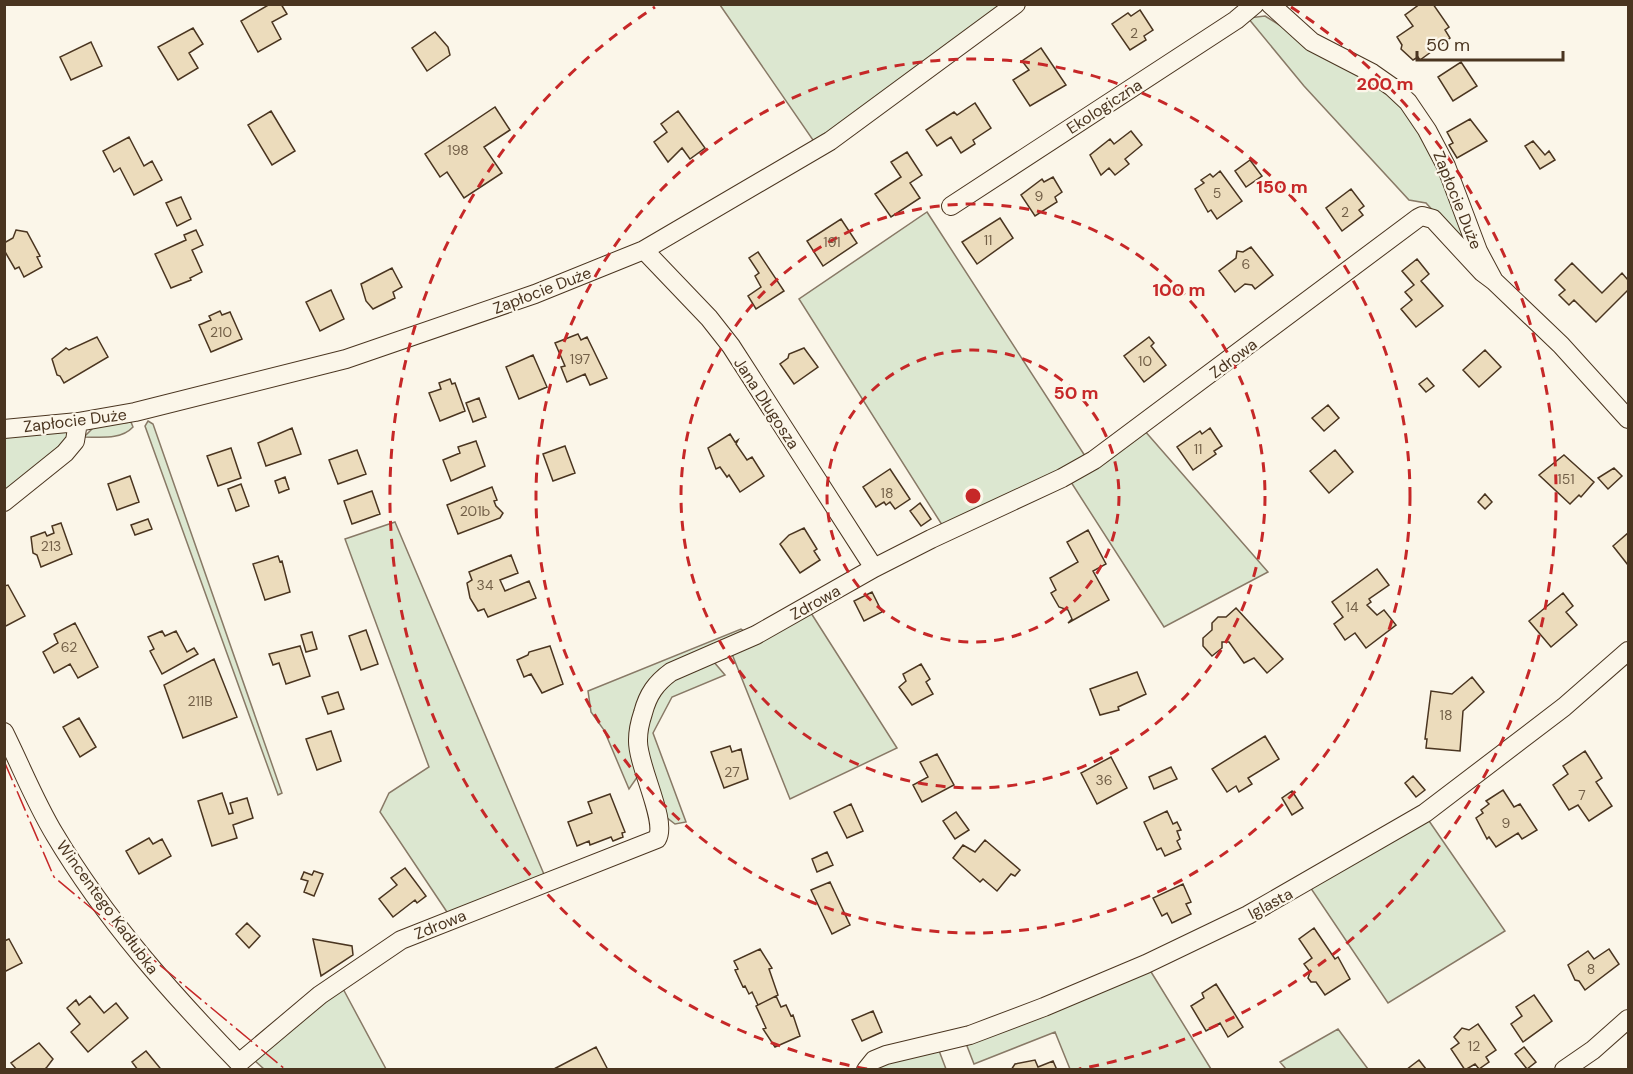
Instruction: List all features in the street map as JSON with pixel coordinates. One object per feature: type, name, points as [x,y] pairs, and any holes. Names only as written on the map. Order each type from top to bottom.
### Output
[{"type":"street","name":"Zapłocie Duże","points":[[4,429],[78,422],[154,408],[346,359],[535,294],[644,250],[830,141],[1016,4]]},
{"type":"street","name":"Ekologiczna","points":[[951,206],[1236,20],[1255,4]]},
{"type":"street","name":"Zapłocie Duże","points":[[1270,4],[1312,42],[1372,73],[1408,102],[1427,130],[1446,166],[1478,251],[1494,281],[1548,332],[1629,419]]},
{"type":"street","name":"Zdrowa","points":[[239,1063],[320,995],[401,940],[657,839],[660,825],[644,776],[638,741],[644,707],[658,681],[671,672],[756,635],[931,538],[1062,478],[1094,460],[1422,216],[1433,219],[1482,272],[1494,281]]},
{"type":"street","name":"Jana Długosza","points":[[644,250],[709,318],[731,346],[874,568]]},
{"type":"street","points":[[4,502],[64,453],[75,441],[78,422]]},
{"type":"street","name":"Iglasta","points":[[866,1070],[874,1060],[886,1054],[970,1035],[1146,964],[1308,883],[1425,813],[1564,707],[1629,651]]},
{"type":"street","name":"Wincentego Kadłubka","points":[[4,732],[53,832],[78,873],[127,939],[181,1004],[239,1063]]},
{"type":"street","points":[[1564,1070],[1593,1050],[1629,1019]]},
{"type":"green space","points":[[720,5],[1005,5],[815,143]]},
{"type":"green space","points":[[1265,16],[1393,96],[1424,135],[1476,258],[1426,203],[1409,200],[1304,86],[1248,18]]},
{"type":"green space","points":[[927,212],[1087,459],[944,528],[799,299]]},
{"type":"green space","points":[[148,421],[153,424],[282,793],[278,795],[145,426]]},
{"type":"green space","points":[[131,422],[133,427],[123,434],[110,437],[84,437],[95,426]]},
{"type":"green space","points":[[68,430],[66,440],[5,494],[5,435]]},
{"type":"green space","points":[[1144,430],[1268,572],[1164,627],[1069,479]]},
{"type":"green space","points":[[395,522],[546,879],[449,915],[380,812],[389,793],[429,767],[345,539]]},
{"type":"green space","points":[[811,613],[897,748],[790,799],[732,654]]},
{"type":"green space","points":[[741,629],[747,633],[651,680],[638,776],[629,789],[604,730],[591,712],[588,691]]},
{"type":"green space","points":[[713,661],[725,675],[672,697],[653,733],[686,822],[675,824],[666,817],[644,750],[651,706],[671,679]]},
{"type":"green space","points":[[1427,818],[1505,931],[1388,1003],[1310,887]]},
{"type":"green space","points":[[1148,967],[1211,1069],[1070,1069],[1055,1032],[974,1064],[967,1046],[971,1038]]},
{"type":"green space","points":[[341,985],[386,1069],[264,1069],[253,1059]]},
{"type":"green space","points":[[1338,1029],[1368,1069],[1286,1069],[1280,1062]]},
{"type":"green space","points":[[938,1048],[946,1069],[874,1070],[882,1062]]},
{"type":"building","points":[[270,4],[281,4],[287,14],[272,22],[281,39],[258,52],[241,21]]},
{"type":"building","points":[[1420,4],[1433,4],[1449,27],[1445,30],[1450,38],[1420,60],[1418,57],[1413,60],[1401,49],[1402,45],[1397,37],[1413,26],[1405,15]]},
{"type":"building","points":[[1140,10],[1153,30],[1144,36],[1146,40],[1130,50],[1112,24],[1128,13],[1131,16]]},
{"type":"building","points":[[193,28],[203,44],[189,53],[198,68],[178,80],[158,47]]},
{"type":"building","points":[[435,32],[448,47],[450,55],[427,71],[412,48]]},
{"type":"building","points":[[91,42],[102,66],[71,80],[60,57]]},
{"type":"building","points":[[1041,48],[1066,85],[1030,106],[1013,80],[1029,70],[1022,61]]},
{"type":"building","points":[[1461,62],[1477,86],[1453,101],[1438,77]]},
{"type":"building","points":[[975,103],[991,128],[973,140],[975,144],[961,153],[951,137],[937,146],[926,130],[954,112],[957,115]]},
{"type":"building","points":[[495,107],[510,130],[484,147],[502,173],[464,198],[447,172],[440,177],[425,154]]},
{"type":"building","points":[[271,111],[295,151],[272,165],[248,125]]},
{"type":"building","points":[[678,111],[705,148],[690,159],[682,148],[668,162],[654,142],[667,132],[661,124]]},
{"type":"building","points":[[1470,119],[1487,141],[1457,158],[1449,145],[1453,143],[1447,132]]},
{"type":"building","points":[[1131,131],[1142,145],[1125,159],[1129,164],[1115,175],[1109,168],[1101,175],[1090,155],[1110,139],[1114,144]]},
{"type":"building","points":[[129,137],[144,166],[152,161],[162,180],[134,195],[120,168],[114,172],[103,151]]},
{"type":"building","points":[[1533,141],[1545,155],[1549,151],[1555,160],[1540,169],[1525,146]]},
{"type":"building","points":[[907,152],[922,175],[910,183],[920,198],[891,217],[875,194],[901,177],[891,162]]},
{"type":"building","points":[[1250,160],[1262,176],[1246,187],[1235,171]]},
{"type":"building","points":[[1220,171],[1242,201],[1217,219],[1211,210],[1208,212],[1195,189],[1204,183],[1201,180],[1210,174],[1213,177]]},
{"type":"building","points":[[1053,177],[1062,192],[1055,197],[1057,202],[1035,216],[1021,195],[1042,179],[1044,182]]},
{"type":"building","points":[[1351,189],[1364,206],[1359,210],[1363,215],[1342,231],[1326,208]]},
{"type":"building","points":[[181,197],[191,219],[177,226],[166,203]]},
{"type":"building","points":[[1000,218],[1013,238],[977,264],[962,242]]},
{"type":"building","points":[[841,219],[857,243],[823,266],[807,241]]},
{"type":"building","points":[[16,230],[27,232],[40,256],[37,257],[42,267],[24,277],[19,267],[15,269],[4,250],[4,243],[13,238]]},
{"type":"building","points":[[196,230],[203,245],[192,250],[202,272],[190,278],[191,280],[171,288],[155,254],[186,240],[184,235]]},
{"type":"building","points":[[1251,247],[1273,275],[1255,289],[1252,285],[1245,284],[1235,292],[1219,271],[1236,258],[1237,251],[1243,252]]},
{"type":"building","points":[[758,252],[784,291],[756,309],[748,296],[761,287],[755,276],[759,273],[749,258]]},
{"type":"building","points":[[1417,259],[1429,274],[1421,281],[1443,306],[1416,327],[1401,309],[1412,300],[1405,292],[1414,285],[1402,271]]},
{"type":"building","points":[[1572,263],[1602,293],[1622,273],[1628,280],[1628,290],[1596,322],[1574,300],[1569,305],[1559,295],[1565,290],[1555,280]]},
{"type":"building","points":[[392,268],[402,287],[393,292],[395,298],[373,309],[366,301],[361,284]]},
{"type":"building","points":[[331,290],[344,319],[320,331],[306,302]]},
{"type":"building","points":[[220,311],[222,315],[230,312],[242,339],[211,352],[199,325],[211,320],[209,316]]},
{"type":"building","points":[[578,334],[581,340],[587,337],[607,378],[590,385],[585,374],[567,382],[561,367],[565,366],[555,343]]},
{"type":"building","points":[[97,337],[108,357],[64,383],[57,375],[52,359],[66,348],[69,350]]},
{"type":"building","points":[[1149,337],[1154,343],[1151,346],[1166,365],[1144,382],[1124,356]]},
{"type":"building","points":[[804,348],[818,367],[794,384],[780,364],[788,358],[789,354]]},
{"type":"building","points":[[1485,350],[1501,367],[1479,387],[1463,370]]},
{"type":"building","points":[[533,355],[547,387],[519,399],[506,367]]},
{"type":"building","points":[[1427,378],[1434,386],[1426,392],[1419,384]]},
{"type":"building","points":[[450,379],[452,384],[455,383],[465,411],[440,421],[429,393],[441,389],[439,383]]},
{"type":"building","points":[[479,398],[486,417],[473,422],[466,403]]},
{"type":"building","points":[[1328,405],[1339,418],[1324,431],[1312,418]]},
{"type":"building","points":[[292,428],[301,454],[266,466],[258,443]]},
{"type":"building","points":[[1210,428],[1222,446],[1214,451],[1216,454],[1193,470],[1177,447],[1200,431],[1202,434]]},
{"type":"building","points":[[730,434],[735,442],[738,440],[736,444],[747,460],[752,457],[764,476],[740,492],[729,475],[727,477],[720,467],[716,469],[708,448]]},
{"type":"building","points":[[476,441],[485,466],[451,481],[443,460],[460,453],[458,447]]},
{"type":"building","points":[[565,446],[575,473],[553,481],[543,454]]},
{"type":"building","points":[[231,448],[241,478],[218,486],[207,456]]},
{"type":"building","points":[[357,450],[366,474],[338,484],[329,460]]},
{"type":"building","points":[[1335,450],[1353,472],[1329,493],[1310,471]]},
{"type":"building","points":[[1564,455],[1594,482],[1581,497],[1579,495],[1570,504],[1539,475]]},
{"type":"building","points":[[1614,468],[1622,476],[1608,489],[1598,478]]},
{"type":"building","points":[[890,469],[910,499],[895,509],[890,502],[886,505],[884,502],[876,507],[863,487]]},
{"type":"building","points":[[130,476],[139,502],[117,510],[108,484]]},
{"type":"building","points":[[285,477],[289,489],[279,493],[275,481]]},
{"type":"building","points":[[241,484],[249,506],[236,511],[228,489]]},
{"type":"building","points":[[492,487],[497,500],[494,501],[496,506],[503,513],[500,518],[458,534],[447,505]]},
{"type":"building","points":[[372,491],[380,514],[352,524],[344,501]]},
{"type":"building","points":[[1485,494],[1492,502],[1485,509],[1478,502]]},
{"type":"building","points":[[920,503],[931,519],[921,526],[910,511]]},
{"type":"building","points":[[148,519],[152,529],[135,535],[131,525]]},
{"type":"building","points":[[61,523],[72,554],[41,567],[37,555],[33,553],[31,537],[45,532],[47,536],[54,533],[52,526]]},
{"type":"building","points":[[804,528],[817,549],[814,551],[820,560],[800,573],[780,544],[789,535]]},
{"type":"building","points":[[1088,530],[1106,564],[1093,571],[1109,600],[1068,623],[1072,619],[1068,610],[1059,607],[1051,593],[1056,590],[1050,578],[1078,562],[1067,542]]},
{"type":"building","points":[[1628,533],[1628,565],[1613,546]]},
{"type":"building","points":[[511,555],[518,573],[500,580],[505,591],[529,581],[536,598],[488,617],[484,609],[478,611],[470,598],[467,583],[472,580],[469,572]]},
{"type":"building","points":[[278,556],[280,562],[282,561],[290,592],[265,600],[253,564]]},
{"type":"building","points":[[1377,569],[1389,585],[1369,599],[1371,602],[1367,605],[1377,615],[1384,610],[1396,625],[1366,648],[1355,633],[1345,640],[1334,624],[1343,617],[1332,602]]},
{"type":"building","points":[[8,585],[25,616],[4,627],[4,586]]},
{"type":"building","points":[[872,592],[882,612],[864,621],[854,601]]},
{"type":"building","points":[[1563,593],[1573,606],[1566,612],[1577,625],[1551,647],[1529,621]]},
{"type":"building","points":[[1236,608],[1283,659],[1267,673],[1254,658],[1244,663],[1229,642],[1222,642],[1222,648],[1212,656],[1203,646],[1203,638],[1212,630],[1212,623],[1218,617],[1226,617]]},
{"type":"building","points":[[75,623],[98,667],[78,678],[70,664],[54,673],[43,652],[58,643],[54,634]]},
{"type":"building","points":[[366,630],[378,664],[361,670],[349,636]]},
{"type":"building","points":[[162,631],[165,636],[176,631],[187,652],[194,648],[198,654],[162,674],[150,651],[154,649],[148,637]]},
{"type":"building","points":[[312,632],[317,649],[306,652],[301,635]]},
{"type":"building","points":[[300,646],[310,676],[286,684],[279,663],[273,665],[269,654]]},
{"type":"building","points":[[550,646],[563,684],[542,693],[531,674],[524,677],[517,660],[528,655],[529,652]]},
{"type":"building","points":[[214,659],[237,717],[183,738],[164,685]]},
{"type":"building","points":[[921,664],[930,679],[926,682],[933,694],[912,705],[899,687],[906,681],[903,674]]},
{"type":"building","points":[[1137,672],[1146,694],[1118,707],[1119,710],[1100,715],[1090,689]]},
{"type":"building","points":[[1472,677],[1484,692],[1463,711],[1460,751],[1426,748],[1431,691],[1452,694]]},
{"type":"building","points":[[338,692],[344,709],[328,714],[322,697]]},
{"type":"building","points":[[79,718],[96,747],[80,757],[63,727]]},
{"type":"building","points":[[331,731],[341,761],[317,770],[306,739]]},
{"type":"building","points":[[1265,736],[1279,759],[1248,778],[1252,784],[1239,792],[1236,786],[1227,792],[1212,769]]},
{"type":"building","points":[[730,746],[732,752],[741,749],[748,779],[724,788],[711,752]]},
{"type":"building","points":[[1585,751],[1602,778],[1596,782],[1612,806],[1589,821],[1578,805],[1569,810],[1553,785],[1568,774],[1563,766]]},
{"type":"building","points":[[937,754],[954,785],[922,802],[913,785],[928,777],[920,762]]},
{"type":"building","points":[[1111,757],[1127,788],[1097,804],[1081,773]]},
{"type":"building","points":[[1171,767],[1177,779],[1154,789],[1149,777]]},
{"type":"building","points":[[1413,776],[1425,790],[1416,797],[1405,783]]},
{"type":"building","points":[[1503,790],[1514,807],[1520,804],[1537,830],[1522,839],[1518,833],[1496,847],[1489,837],[1487,839],[1476,818],[1489,804],[1486,801]]},
{"type":"building","points":[[1292,791],[1303,808],[1292,815],[1282,798]]},
{"type":"building","points":[[222,793],[229,814],[233,813],[230,803],[247,798],[253,818],[233,825],[237,838],[212,846],[198,801]]},
{"type":"building","points":[[610,794],[625,832],[622,833],[623,837],[613,841],[611,837],[590,845],[589,841],[577,846],[568,822],[592,813],[588,802]]},
{"type":"building","points":[[851,804],[863,831],[847,838],[834,812]]},
{"type":"building","points":[[1167,811],[1173,824],[1177,822],[1181,830],[1177,831],[1180,839],[1177,841],[1181,849],[1165,856],[1161,848],[1157,850],[1144,822]]},
{"type":"building","points":[[956,812],[969,830],[955,839],[943,821]]},
{"type":"building","points":[[149,838],[153,844],[162,839],[171,856],[139,874],[126,851]]},
{"type":"building","points":[[985,840],[1020,870],[1015,876],[1011,874],[997,891],[983,879],[980,882],[953,858],[963,845],[975,852]]},
{"type":"building","points":[[827,852],[833,865],[817,872],[812,859]]},
{"type":"building","points":[[405,868],[426,896],[417,903],[415,900],[393,917],[379,899],[397,885],[391,878]]},
{"type":"building","points":[[314,871],[323,874],[314,896],[304,892],[308,881],[301,879],[304,872],[312,875]]},
{"type":"building","points":[[830,882],[850,925],[832,934],[811,890]]},
{"type":"building","points":[[1183,884],[1191,902],[1186,904],[1191,914],[1172,923],[1167,913],[1162,916],[1153,898]]},
{"type":"building","points":[[247,923],[260,936],[249,948],[236,934]]},
{"type":"building","points":[[1314,928],[1335,959],[1338,957],[1350,979],[1325,995],[1316,982],[1311,982],[1308,978],[1310,972],[1304,964],[1312,958],[1299,939]]},
{"type":"building","points":[[9,939],[22,963],[4,972],[4,941]]},
{"type":"building","points":[[313,939],[352,946],[353,955],[321,976]]},
{"type":"building","points":[[760,949],[772,968],[769,969],[778,995],[758,1005],[752,992],[749,994],[745,986],[743,987],[735,970],[738,969],[734,961]]},
{"type":"building","points":[[1609,949],[1619,964],[1585,990],[1579,981],[1575,980],[1568,965],[1588,951],[1594,959]]},
{"type":"building","points":[[1216,984],[1243,1027],[1228,1037],[1220,1023],[1206,1031],[1191,1006],[1204,998],[1202,993]]},
{"type":"building","points":[[1534,995],[1552,1021],[1523,1042],[1511,1024],[1522,1016],[1516,1007]]},
{"type":"building","points":[[90,996],[104,1013],[116,1003],[128,1018],[88,1052],[71,1032],[80,1024],[67,1008],[76,1000],[79,1005]]},
{"type":"building","points":[[776,996],[781,1007],[786,1005],[791,1016],[793,1015],[800,1036],[775,1047],[763,1029],[766,1028],[756,1006]]},
{"type":"building","points":[[873,1011],[882,1032],[862,1041],[852,1020]]},
{"type":"building","points":[[1478,1024],[1496,1050],[1486,1057],[1489,1062],[1479,1069],[1475,1064],[1465,1070],[1451,1049],[1459,1043],[1454,1037],[1462,1028],[1469,1030]]},
{"type":"building","points":[[39,1043],[53,1059],[47,1067],[44,1070],[17,1070],[11,1063]]},
{"type":"building","points":[[596,1047],[608,1070],[552,1070]]},
{"type":"building","points":[[1524,1047],[1536,1062],[1527,1069],[1515,1054]]},
{"type":"building","points":[[146,1051],[160,1068],[159,1070],[138,1070],[132,1062]]},
{"type":"building","points":[[1035,1060],[1038,1067],[1053,1061],[1057,1070],[1011,1070],[1015,1064]]},
{"type":"building","points":[[1419,1060],[1426,1069],[1430,1070],[1406,1070]]},
{"type":"power","points":[[4,761],[54,877],[286,1070]]}]
